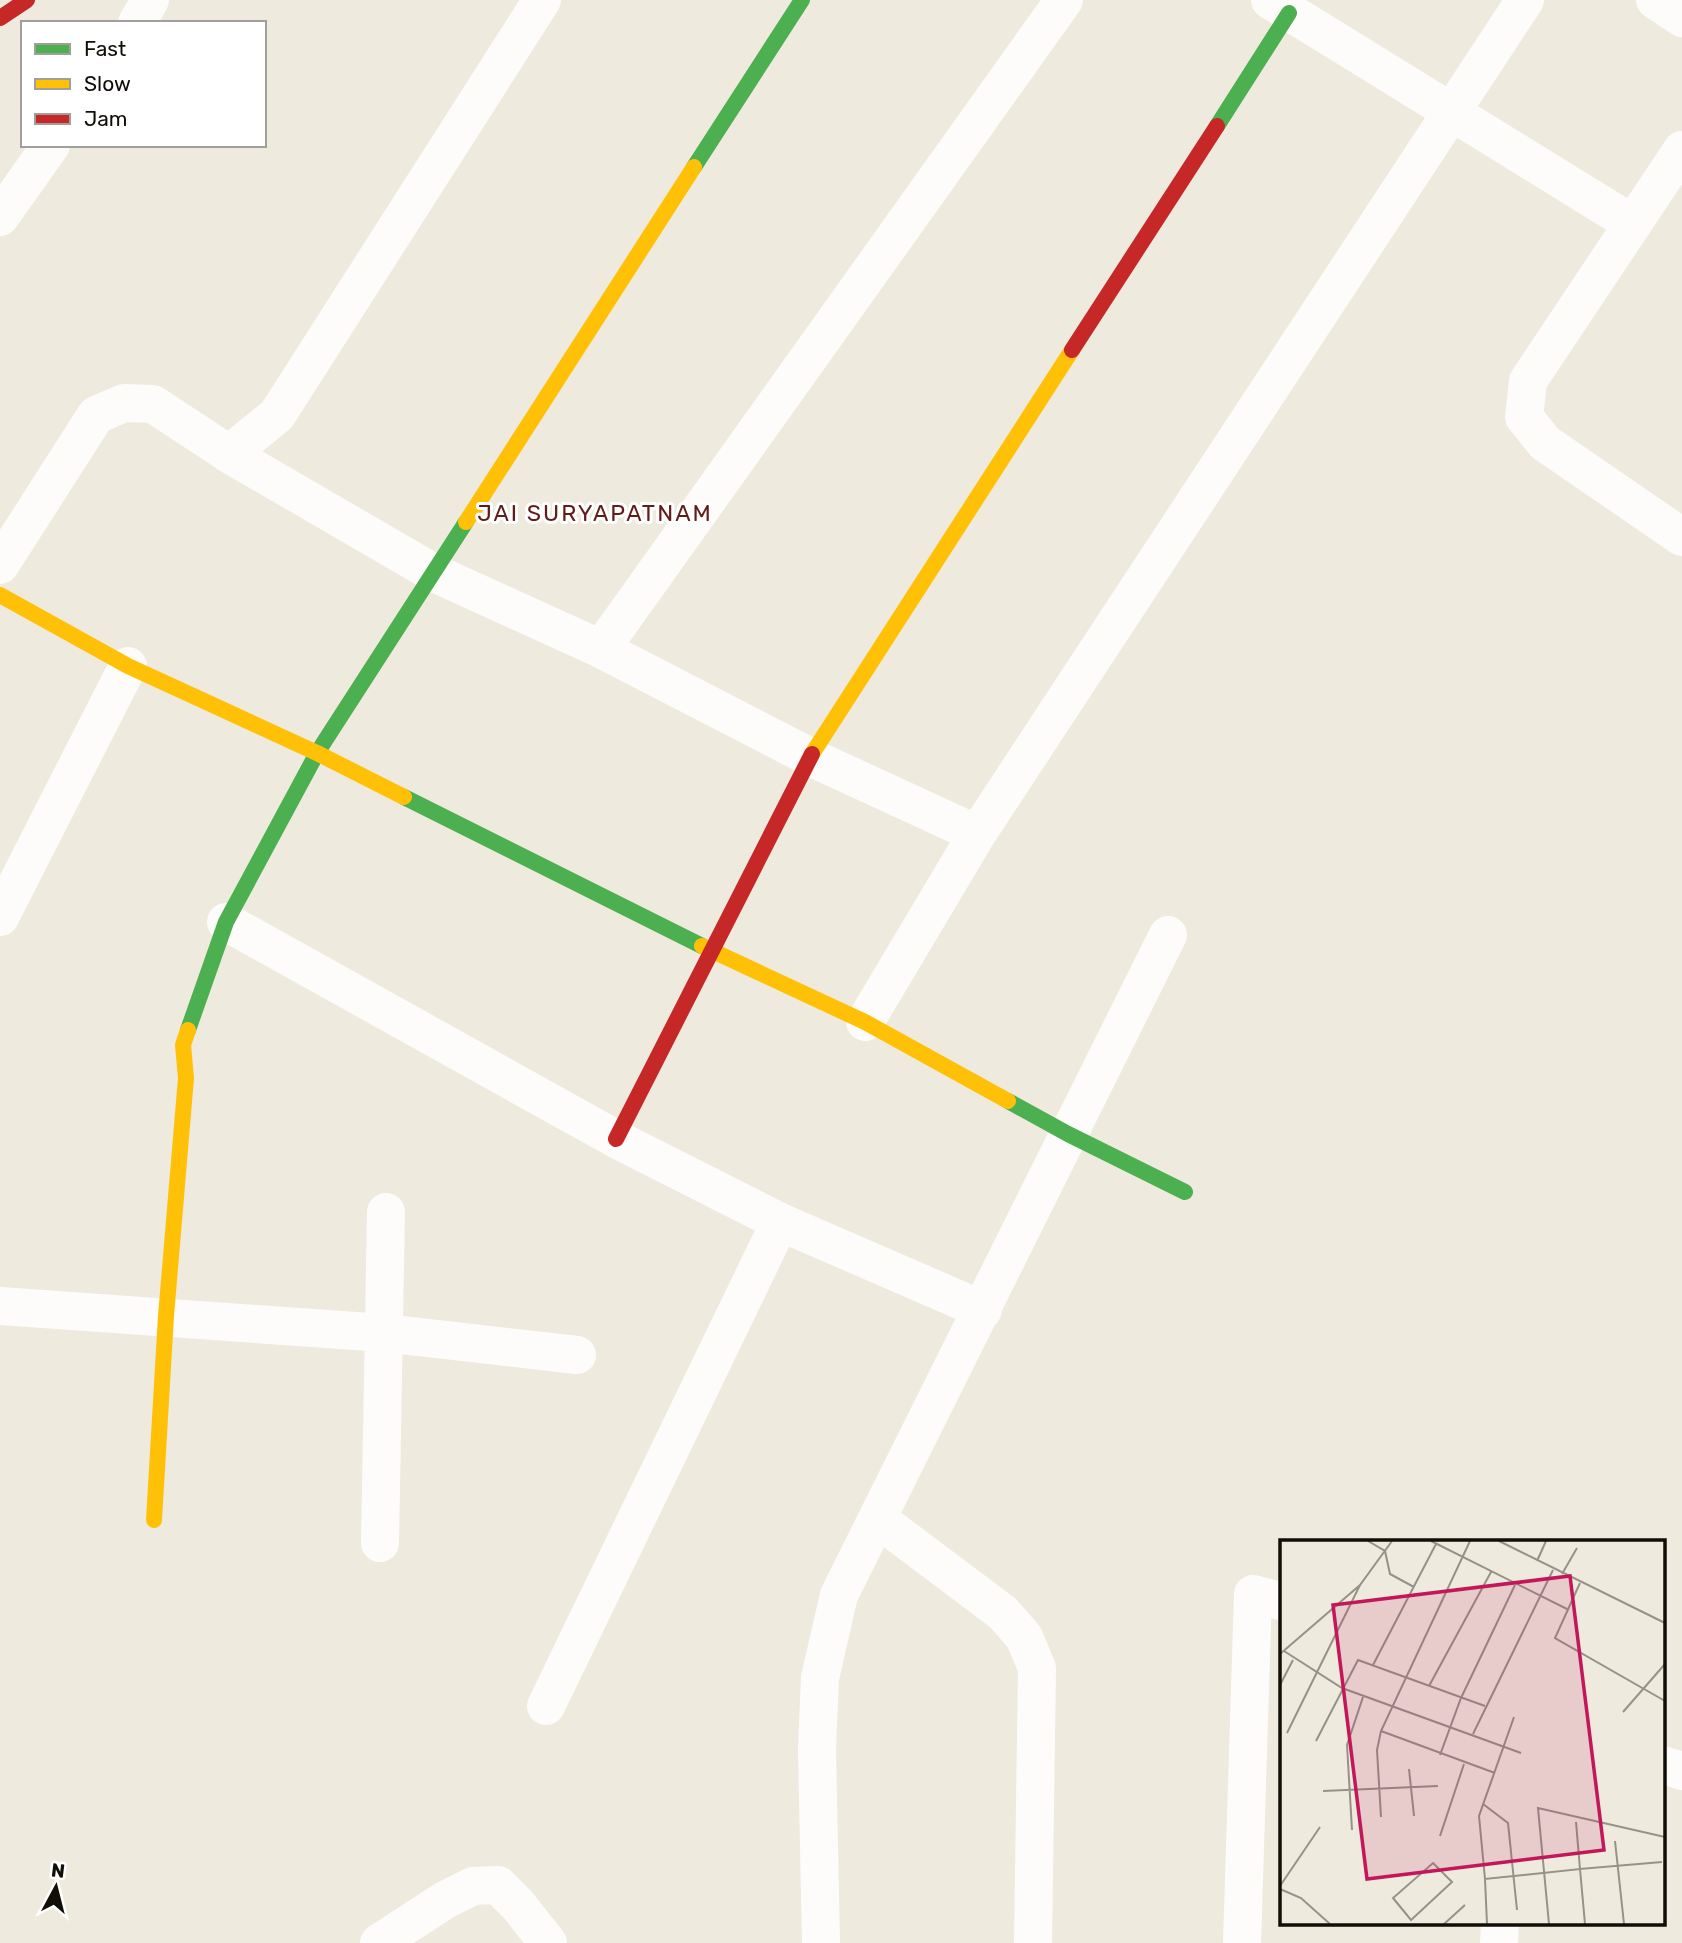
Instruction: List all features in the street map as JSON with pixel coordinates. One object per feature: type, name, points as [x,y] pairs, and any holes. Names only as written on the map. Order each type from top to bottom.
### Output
[{"type":"street","points":[[0,18],[27,0]]},
{"type":"street","points":[[138,21],[150,0]]},
{"type":"street","points":[[229,454],[277,415],[542,0]]},
{"type":"street","points":[[154,1520],[166,1316],[186,1078],[183,1045],[226,922],[317,753],[802,0]]},
{"type":"street","points":[[601,649],[1064,0]]},
{"type":"street","points":[[865,1022],[977,834],[1525,0]]},
{"type":"street","points":[[1655,0],[1682,18]]},
{"type":"street","points":[[617,1139],[710,950],[810,757],[1280,7],[1633,224]]},
{"type":"street","points":[[0,217],[50,147]]},
{"type":"street","points":[[1682,150],[1528,381],[1524,417],[1545,443],[1682,537]]},
{"type":"street","points":[[0,565],[96,415],[124,403],[153,404],[229,454],[434,573],[601,649],[810,757],[977,834]]},
{"type":"street","points":[[0,595],[128,666],[317,753],[710,950],[865,1022],[1068,1135],[1185,1192]]},
{"type":"street","points":[[0,918],[128,666]]},
{"type":"street","points":[[226,922],[617,1139],[780,1222],[983,1310]]},
{"type":"street","points":[[821,1943],[817,1750],[820,1678],[839,1595],[1168,935]]},
{"type":"street","points":[[380,1543],[386,1212]]},
{"type":"street","points":[[546,1706],[780,1222]]},
{"type":"street","points":[[0,1306],[384,1333],[577,1355]]},
{"type":"street","points":[[878,1518],[1003,1612],[1024,1637],[1037,1668],[1033,1943]]},
{"type":"street","points":[[1242,1943],[1253,1594],[1280,1601]]},
{"type":"street","points":[[1664,1765],[1682,1771]]},
{"type":"street","points":[[379,1943],[445,1900],[473,1886],[498,1885],[548,1943]]},
{"type":"traffic: fast","points":[[694,167],[802,0]]},
{"type":"traffic: fast","points":[[1217,126],[1289,13]]},
{"type":"traffic: fast","points":[[188,1030],[226,922],[317,753],[466,522]]},
{"type":"traffic: fast","points":[[404,797],[702,946]]},
{"type":"traffic: fast","points":[[1008,1101],[1185,1192]]},
{"type":"traffic: slow","points":[[466,522],[694,167]]},
{"type":"traffic: slow","points":[[812,754],[1072,350]]},
{"type":"traffic: slow","points":[[0,595],[128,666],[317,753],[404,797]]},
{"type":"traffic: slow","points":[[702,946],[865,1022],[1008,1101]]},
{"type":"traffic: slow","points":[[154,1520],[166,1316],[186,1078],[183,1045],[188,1030]]},
{"type":"traffic: jam","points":[[0,18],[27,0]]},
{"type":"traffic: jam","points":[[1072,350],[1217,126]]},
{"type":"traffic: jam","points":[[616,1139],[812,754]]},
{"type":"district","name":"JAI SURYAPATNAM","points":[[595,513]]}]
